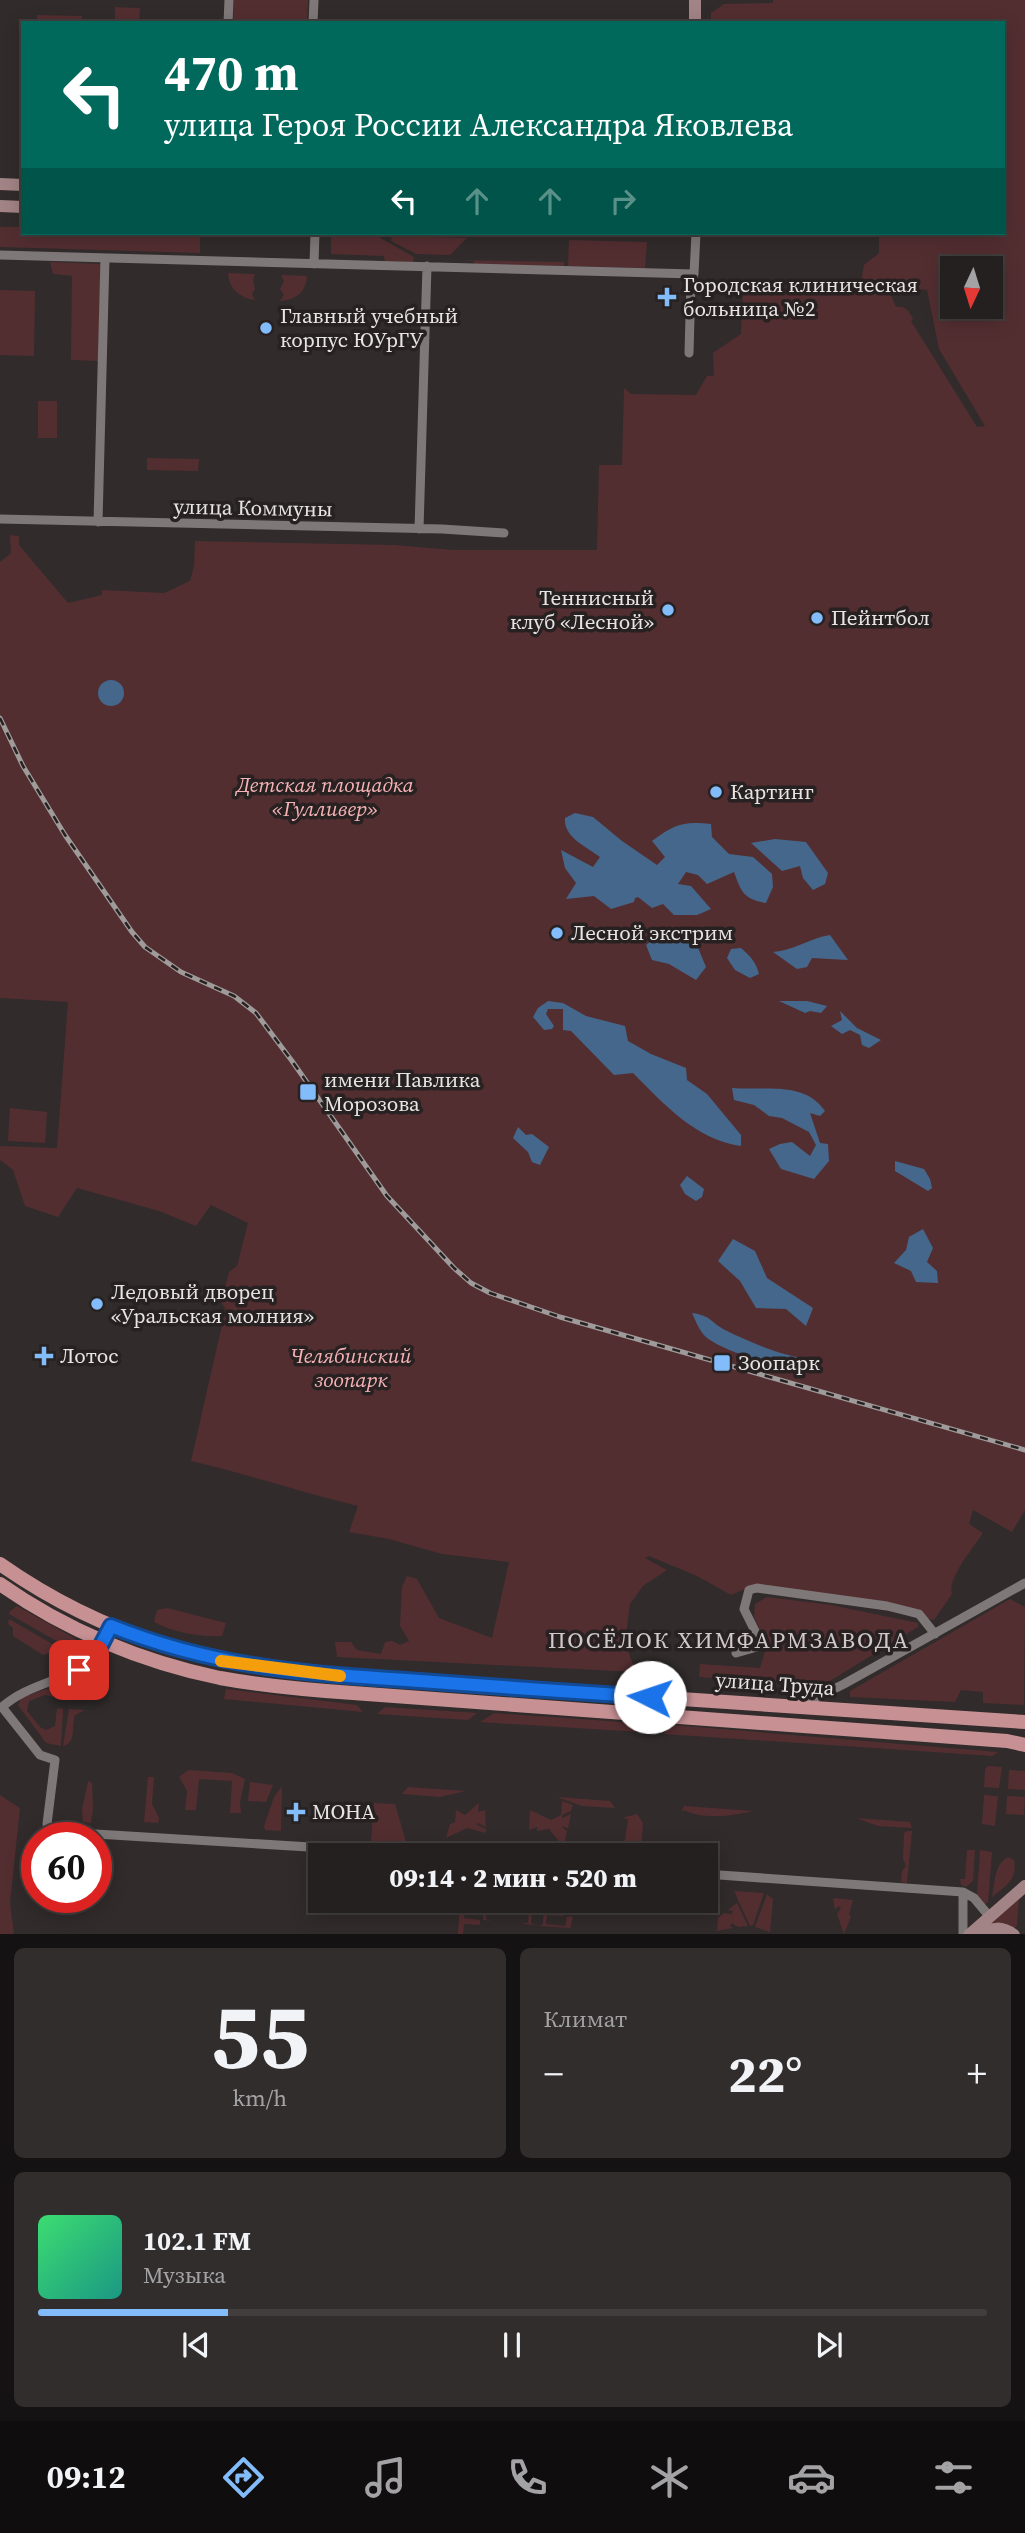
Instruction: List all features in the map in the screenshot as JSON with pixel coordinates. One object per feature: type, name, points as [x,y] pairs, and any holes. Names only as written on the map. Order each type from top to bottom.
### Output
[{"type":"main road","name":"улица Труда","points":[[0,1564],[61,1601],[111,1626],[161,1645],[208,1658],[299,1672],[1025,1722]]},
{"type":"main road","name":"улица Труда","points":[[0,1584],[83,1633],[160,1662],[205,1674],[297,1689],[1007,1741],[1025,1745]]},
{"type":"main road","points":[[104,1642],[111,1626]]},
{"type":"street","points":[[228,21],[229,0]]},
{"type":"street","points":[[313,21],[314,0]]},
{"type":"street","points":[[695,0],[695,21]]},
{"type":"street","points":[[0,184],[21,185]]},
{"type":"street","points":[[0,206],[21,207]]},
{"type":"street","points":[[314,264],[315,235]]},
{"type":"street","points":[[689,353],[691,282],[694,274],[696,235]]},
{"type":"street","points":[[0,256],[694,274]]},
{"type":"street","points":[[98,522],[105,258]]},
{"type":"street","points":[[419,529],[427,267]]},
{"type":"street","name":"улица Коммуны","points":[[0,519],[504,533]]},
{"type":"street","points":[[777,1706],[814,1699],[1025,1583]]},
{"type":"street","points":[[736,1653],[757,1647],[759,1639],[744,1609],[749,1590],[757,1588],[887,1606],[919,1615],[935,1634]]},
{"type":"street","points":[[104,1642],[79,1670],[16,1696],[2,1707],[40,1755],[55,1760],[47,1824],[49,1829],[308,1847]]},
{"type":"street","points":[[718,1875],[963,1892],[974,1898],[989,1916]]},
{"type":"street","points":[[969,1934],[1025,1886]]},
{"type":"street","points":[[963,1892],[963,1934]]},
{"type":"street","points":[[980,1934],[993,1928],[1002,1928],[1014,1934]]},
{"type":"green space","points":[[234,0],[308,0],[307,21],[233,21]]},
{"type":"green space","points":[[773,0],[1025,0],[1025,1510],[1012,1532],[973,1510],[969,1524],[983,1533],[957,1571],[952,1594],[934,1620],[757,1584],[731,1595],[697,1576],[649,1556],[645,1558],[667,1570],[643,1586],[630,1604],[625,1643],[636,1672],[337,1657],[335,1642],[351,1642],[357,1650],[381,1654],[385,1642],[392,1641],[400,1645],[409,1641],[400,1626],[402,1587],[407,1576],[417,1579],[439,1618],[492,1638],[509,1562],[442,1554],[389,1539],[349,1532],[358,1506],[191,1461],[222,1325],[225,1323],[222,1319],[226,1317],[223,1312],[226,1310],[221,1302],[229,1272],[237,1266],[248,1223],[211,1205],[196,1226],[159,1211],[77,1188],[58,1217],[25,1206],[13,1170],[0,1160],[0,1146],[57,1148],[68,1002],[0,998],[0,562],[11,553],[10,535],[19,536],[19,545],[68,603],[102,595],[102,590],[164,593],[190,581],[194,566],[195,541],[394,545],[454,550],[597,550],[599,465],[622,465],[624,388],[631,394],[696,395],[707,376],[714,376],[713,353],[741,334],[743,289],[859,292],[862,288],[890,293],[896,307],[905,308],[910,314],[913,319],[911,321],[977,427],[985,426],[939,349],[927,290],[861,282],[864,265],[879,253],[879,235],[1005,235],[1005,21],[711,21],[711,13],[724,4],[773,3]]},
{"type":"green space","points":[[115,7],[140,8],[139,21],[115,21]]},
{"type":"green space","points":[[37,15],[82,16],[82,21],[37,21]]},
{"type":"green space","points":[[0,227],[21,227],[21,235],[200,235],[200,253],[0,247]]},
{"type":"green space","points":[[331,235],[354,235],[377,236],[414,257],[413,262],[385,261],[384,256],[331,254]]},
{"type":"green space","points":[[392,236],[467,238],[450,255],[416,254],[391,241]]},
{"type":"green space","points":[[569,240],[647,242],[645,268],[568,266]]},
{"type":"green space","points":[[474,260],[564,262],[564,266],[474,264]]},
{"type":"green space","points":[[50,262],[101,264],[98,361],[71,360],[72,276],[53,274]]},
{"type":"green space","points":[[228,273],[255,274],[255,289],[252,294],[255,300],[236,292]]},
{"type":"green space","points":[[281,275],[307,276],[302,291],[291,299],[280,301],[284,295],[280,289],[284,281]]},
{"type":"green space","points":[[0,290],[35,291],[34,356],[0,355]]},
{"type":"green space","points":[[38,401],[57,401],[57,438],[38,438]]},
{"type":"green space","points":[[147,458],[199,459],[198,471],[147,470]]},
{"type":"green space","points":[[10,1108],[47,1112],[45,1143],[8,1141]]},
{"type":"green space","points":[[767,1597],[831,1605],[918,1623],[918,1627],[820,1687],[699,1677],[700,1664],[760,1668],[767,1644],[754,1617],[755,1604]]},
{"type":"green space","points":[[1010,1599],[1025,1607],[1024,1705],[983,1703],[983,1692],[961,1690],[955,1702],[850,1697],[850,1691]]},
{"type":"green space","points":[[17,1606],[76,1639],[73,1645],[67,1647],[9,1614]]},
{"type":"green space","points":[[167,1608],[226,1623],[222,1636],[187,1634],[154,1622],[157,1610]]},
{"type":"green space","points":[[9,1619],[61,1649],[43,1655],[13,1636],[13,1628],[8,1624]]},
{"type":"green space","points":[[46,1689],[52,1690],[53,1697],[45,1695],[29,1701],[27,1711],[40,1727],[46,1730],[55,1726],[57,1708],[63,1709],[61,1746],[46,1743],[18,1705],[21,1698]]},
{"type":"green space","points":[[226,1689],[357,1705],[363,1712],[224,1699]]},
{"type":"green space","points":[[385,1707],[477,1713],[468,1720],[377,1714]]},
{"type":"green space","points":[[69,1709],[85,1710],[75,1715],[72,1738],[63,1746]]},
{"type":"green space","points":[[494,1713],[650,1724],[656,1733],[480,1722]]},
{"type":"green space","points":[[673,1725],[998,1752],[993,1756],[664,1734]]},
{"type":"green space","points":[[988,1766],[1002,1767],[999,1788],[984,1787],[985,1769]]},
{"type":"green space","points":[[188,1770],[232,1773],[245,1779],[240,1802],[241,1813],[230,1813],[232,1781],[199,1779],[196,1810],[185,1810],[187,1791],[179,1777]]},
{"type":"green space","points":[[1009,1770],[1025,1771],[1025,1790],[1008,1789]]},
{"type":"green space","points":[[148,1777],[154,1777],[152,1804],[159,1818],[158,1823],[144,1822]]},
{"type":"green space","points":[[88,1781],[92,1783],[91,1822],[83,1822],[82,1810]]},
{"type":"green space","points":[[250,1782],[273,1785],[266,1802],[248,1801]]},
{"type":"green space","points":[[282,1786],[281,1831],[265,1830],[274,1797]]},
{"type":"green space","points":[[408,1787],[466,1791],[440,1797],[402,1794]]},
{"type":"green space","points":[[0,1795],[20,1808],[10,1903],[14,1934],[0,1934]]},
{"type":"green space","points":[[984,1795],[998,1796],[995,1826],[982,1824]]},
{"type":"green space","points":[[1007,1796],[1025,1797],[1024,1815],[1006,1814]]},
{"type":"green space","points":[[557,1797],[610,1801],[615,1808],[582,1806]]},
{"type":"green space","points":[[562,1801],[573,1805],[571,1811],[562,1815],[562,1818],[571,1814],[568,1828],[561,1826],[567,1831],[565,1843],[561,1843],[549,1829],[537,1831],[537,1827],[529,1830],[530,1810],[551,1820],[561,1815]]},
{"type":"green space","points":[[374,1803],[395,1804],[406,1843],[371,1841]]},
{"type":"green space","points":[[479,1803],[478,1812],[485,1810],[486,1827],[478,1823],[477,1825],[486,1829],[486,1833],[467,1828],[446,1838],[450,1824],[455,1822],[456,1810],[465,1815]]},
{"type":"green space","points":[[684,1806],[753,1811],[709,1816],[684,1810],[681,1812]]},
{"type":"green space","points":[[637,1814],[643,1823],[642,1843],[622,1843],[628,1819],[622,1818]]},
{"type":"green space","points":[[856,1818],[910,1822],[912,1828],[878,1826]]},
{"type":"green space","points":[[912,1831],[907,1883],[901,1882],[902,1871],[906,1866],[903,1858],[904,1833]]},
{"type":"green space","points":[[967,1850],[975,1850],[973,1881],[966,1887],[961,1885],[960,1879],[965,1879]]},
{"type":"green space","points":[[980,1850],[992,1852],[988,1902],[983,1906],[977,1896]]},
{"type":"green space","points":[[1008,1857],[1014,1860],[1012,1878],[992,1897],[1000,1864]]},
{"type":"green space","points":[[734,1891],[764,1893],[753,1925],[750,1926]]},
{"type":"green space","points":[[767,1894],[773,1899],[770,1932],[755,1927]]},
{"type":"green space","points":[[833,1898],[853,1900],[849,1914],[851,1917],[844,1934],[837,1914],[841,1908],[838,1906],[835,1910]]},
{"type":"green space","points":[[1019,1898],[1015,1928],[1003,1923],[986,1924]]},
{"type":"green space","points":[[737,1903],[748,1926],[738,1927],[732,1923],[730,1926],[733,1928],[717,1931],[718,1918],[724,1913],[732,1914],[733,1911],[728,1910]]},
{"type":"green space","points":[[459,1913],[464,1913],[464,1918],[480,1920],[480,1925],[464,1924],[463,1934],[458,1934]]},
{"type":"green space","points":[[529,1913],[532,1913],[531,1923],[536,1925],[523,1923],[528,1923]]},
{"type":"green space","points":[[544,1913],[563,1913],[563,1916],[547,1915],[546,1924],[565,1926],[567,1916],[573,1917],[570,1928],[539,1926],[543,1924]]},
{"type":"water","points":[[111,680],[120,684],[124,693],[120,702],[111,706],[102,702],[98,693],[102,684]]},
{"type":"water","points":[[575,813],[593,817],[657,865],[665,857],[652,841],[680,825],[711,824],[712,837],[729,854],[753,857],[772,874],[773,887],[766,903],[752,899],[744,893],[734,872],[707,884],[698,875],[686,872],[678,884],[691,886],[711,909],[697,915],[674,915],[663,904],[652,908],[638,897],[634,902],[611,909],[594,896],[566,899],[576,883],[565,868],[561,850],[593,867],[600,857],[568,831],[565,818]]},
{"type":"water","points":[[775,839],[806,842],[828,873],[825,884],[813,890],[803,878],[800,866],[782,871],[751,843]]},
{"type":"water","points":[[662,932],[677,940],[696,943],[706,967],[696,980],[669,964],[652,960],[646,945]]},
{"type":"water","points":[[830,935],[848,960],[812,958],[807,967],[797,969],[773,952],[788,949]]},
{"type":"water","points":[[741,948],[752,960],[759,974],[750,978],[735,970],[727,958],[731,949]]},
{"type":"water","points":[[548,1001],[563,1003],[586,1016],[625,1026],[628,1041],[686,1068],[687,1080],[707,1094],[741,1135],[741,1146],[724,1142],[695,1128],[669,1108],[633,1073],[614,1075],[571,1031],[563,1030],[563,1009],[548,1009],[546,1014],[554,1026],[544,1030],[533,1017],[538,1008]]},
{"type":"water","points":[[779,1001],[807,1001],[827,1006],[821,1013],[805,1013]]},
{"type":"water","points":[[840,1011],[857,1028],[881,1040],[869,1048],[862,1045],[860,1035],[850,1030],[842,1034],[831,1026],[842,1020]]},
{"type":"water","points":[[732,1088],[783,1089],[806,1095],[816,1101],[825,1111],[820,1116],[810,1113],[820,1143],[828,1144],[829,1161],[814,1179],[781,1169],[769,1149],[792,1142],[810,1156],[816,1145],[809,1132],[782,1118],[769,1116],[754,1105],[734,1100]]},
{"type":"water","points":[[518,1127],[526,1135],[532,1134],[549,1147],[540,1165],[532,1162],[528,1152],[513,1138]]},
{"type":"water","points":[[895,1161],[924,1169],[932,1188],[928,1191],[895,1171]]},
{"type":"water","points":[[687,1176],[704,1189],[702,1197],[696,1201],[685,1194],[680,1185]]},
{"type":"water","points":[[923,1229],[933,1248],[927,1262],[937,1271],[938,1283],[916,1282],[911,1271],[894,1263],[906,1250],[909,1237]]},
{"type":"water","points":[[733,1239],[755,1251],[767,1278],[813,1308],[806,1326],[786,1309],[756,1308],[740,1281],[718,1261]]},
{"type":"water","points":[[692,1313],[771,1350],[820,1360],[816,1366],[790,1365],[734,1352],[707,1338]]},
{"type":"railway","points":[[0,718],[23,766],[65,835],[132,932],[145,947],[181,972],[234,996],[256,1013],[387,1196],[471,1283],[490,1293],[560,1317],[1025,1450]]},
{"type":"slow traffic","points":[[221,1661],[340,1676]]},
{"type":"place","name":"Городская клиническая больница №2","points":[[667,297]]},
{"type":"place","name":"Главный учебный корпус ЮУрГУ","points":[[266,328]]},
{"type":"place","name":"Теннисный клуб «Лесной»","points":[[668,610]]},
{"type":"place","name":"Пейнтбол","points":[[817,618]]},
{"type":"place","name":"Картинг","points":[[716,792]]},
{"type":"place","name":"Лесной экстрим","points":[[557,933]]},
{"type":"place","name":"имени Павлика Морозова","points":[[308,1092]]},
{"type":"place","name":"Ледовый дворец «Уральская молния»","points":[[97,1304]]},
{"type":"place","name":"Лотос","points":[[44,1356]]},
{"type":"place","name":"Зоопарк","points":[[722,1363]]},
{"type":"place","name":"МОНА","points":[[296,1812]]},
{"type":"district","name":"ПОСЁЛОК ХИМФАРМЗАВОДА","points":[[729,1640]]},
{"type":"route","points":[[79,1670],[98,1651],[111,1626],[184,1652],[261,1667],[337,1676],[650,1697]]},
{"type":"park label","name":"Детская площадка «Гулливер»","points":[[325,797]]},
{"type":"park label","name":"Челябинский зоопарк","points":[[351,1368]]}]
